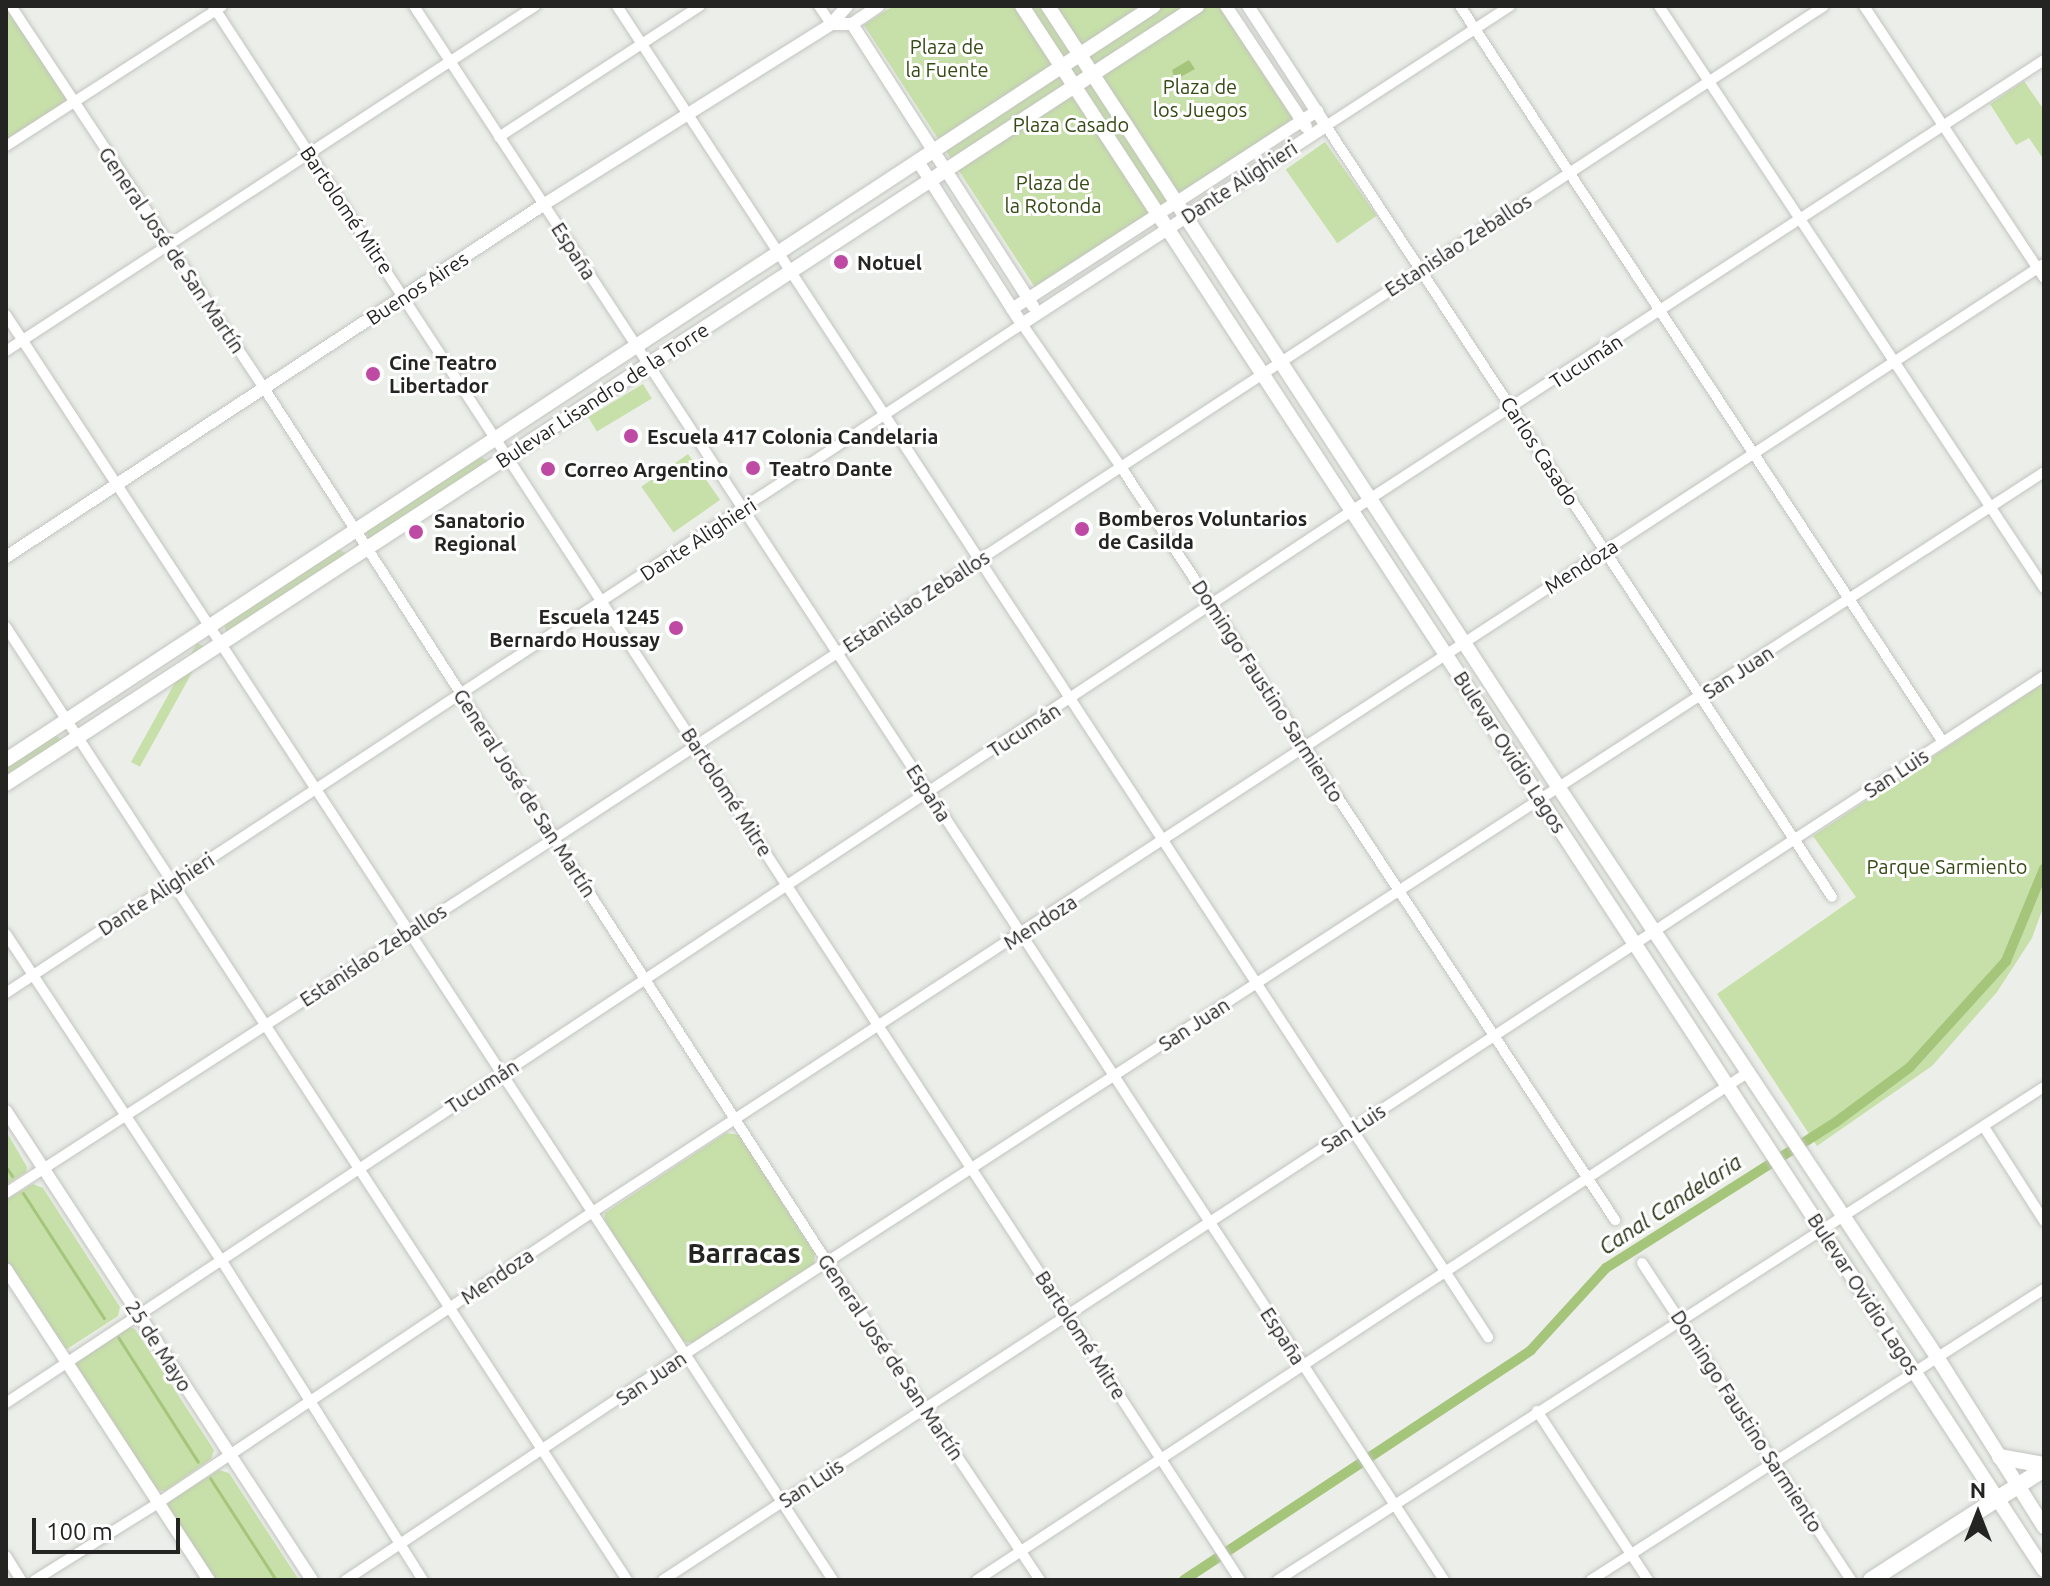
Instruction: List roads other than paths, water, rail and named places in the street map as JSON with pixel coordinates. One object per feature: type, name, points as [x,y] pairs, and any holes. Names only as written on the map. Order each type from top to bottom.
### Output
[{"type":"highway","points":[[2000,1457],[2044,1467]]},
{"type":"highway","points":[[1871,1580],[2044,1467]]},
{"type":"main road","name":"Bulevar Ovidio Lagos","points":[[1022,6],[2044,1570]]},
{"type":"main road","name":"Bulevar Ovidio Lagos","points":[[1048,6],[1784,1130],[1937,1357],[2044,1527]]},
{"type":"main road","name":"Bulevar Lisandro de la Torre","points":[[6,760],[1154,6]]},
{"type":"main road","name":"Bulevar Lisandro de la Torre","points":[[6,784],[1197,6]]},
{"type":"street","name":"General José de San Martín","points":[[11,6],[264,388],[353,533],[555,838],[827,1262],[1040,1580]]},
{"type":"street","name":"España","points":[[414,6],[1444,1580]]},
{"type":"street","points":[[6,351],[535,6]]},
{"type":"street","points":[[617,6],[1488,1337]]},
{"type":"street","points":[[499,137],[700,6]]},
{"type":"street","points":[[819,6],[831,24],[852,24],[879,6]]},
{"type":"street","name":"Buenos Aires","points":[[6,557],[543,205],[831,24],[847,6]]},
{"type":"street","points":[[1226,6],[1313,135]]},
{"type":"street","name":"Carlos Casado","points":[[1248,6],[1832,897]]},
{"type":"street","points":[[1460,6],[1943,742]]},
{"type":"street","name":"Dante Alighieri","points":[[6,993],[886,416],[1037,312],[1510,6]]},
{"type":"street","points":[[1659,6],[2044,588]]},
{"type":"street","name":"Estanislao Zeballos","points":[[6,1193],[696,746],[1824,6]]},
{"type":"street","points":[[1864,6],[2042,270]]},
{"type":"street","points":[[6,146],[217,7]]},
{"type":"street","name":"Bartolomé Mitre","points":[[217,7],[494,439],[788,884],[1240,1580]]},
{"type":"street","points":[[852,24],[1037,312]]},
{"type":"street","name":"Tucumán","points":[[6,1403],[220,1258],[1213,606],[1371,498],[2044,60]]},
{"type":"street","name":"Dante Alighieri","points":[[1012,309],[1317,111]]},
{"type":"street","name":"Domingo Faustino Sarmiento","points":[[919,163],[1012,309],[1121,467],[1615,1220]]},
{"type":"street","name":"Mendoza","points":[[35,1580],[158,1503],[591,1213],[1604,551],[1894,362],[2042,270]]},
{"type":"street","points":[[6,315],[833,1580]]},
{"type":"street","name":"San Juan","points":[[346,1580],[685,1354],[973,1169],[1557,785],[1702,696],[2044,472]]},
{"type":"street","points":[[6,627],[262,1025],[359,1167],[627,1580]]},
{"type":"street","name":"San Luis","points":[[663,1580],[2044,676]]},
{"type":"street","points":[[6,934],[220,1258],[423,1580]]},
{"type":"street","points":[[977,1580],[1747,1073]]},
{"type":"street","points":[[1278,1580],[2044,1087]]},
{"type":"street","name":"25 de Mayo","points":[[6,1111],[312,1580]]},
{"type":"street","points":[[1984,1127],[2044,1221]]},
{"type":"street","name":"Domingo Faustino Sarmiento","points":[[1642,1263],[1851,1580]]},
{"type":"street","points":[[6,1269],[209,1580]]},
{"type":"street","points":[[1591,1580],[2044,1289]]},
{"type":"street","points":[[1537,1411],[1648,1580]]},
{"type":"street","points":[[6,1556],[21,1580]]},
{"type":"waterway","name":"Canal Candelaria","points":[[1184,1580],[1531,1350],[1606,1268],[1836,1122],[1910,1067],[2006,961],[2044,869]]},
{"type":"waterway","points":[[6,1167],[12,1176]]},
{"type":"waterway","points":[[23,1193],[104,1318]]},
{"type":"waterway","points":[[118,1337],[198,1462]]},
{"type":"waterway","points":[[210,1478],[276,1580]]},
{"type":"place","name":"Notuel","points":[[841,262]]},
{"type":"place","name":"Cine Teatro Libertador","points":[[373,374]]},
{"type":"place","name":"Escuela 417 Colonia Candelaria","points":[[631,436]]},
{"type":"place","name":"Teatro Dante","points":[[753,468]]},
{"type":"place","name":"Correo Argentino","points":[[548,469]]},
{"type":"place","name":"Bomberos Voluntarios de Casilda","points":[[1082,529]]},
{"type":"place","name":"Sanatorio Regional","points":[[416,532]]},
{"type":"place","name":"Escuela 1245 Bernardo Houssay","points":[[676,628]]},
{"type":"district","name":"Barracas","points":[[744,1253]]},
{"type":"park label","name":"Plaza de la Fuente","points":[[947,58]]},
{"type":"park label","name":"Plaza de los Juegos","points":[[1200,98]]},
{"type":"park label","name":"Plaza Casado","points":[[1071,124]]},
{"type":"park label","name":"Plaza de la Rotonda","points":[[1053,194]]},
{"type":"park label","name":"Parque Sarmiento","points":[[1947,866]]}]
